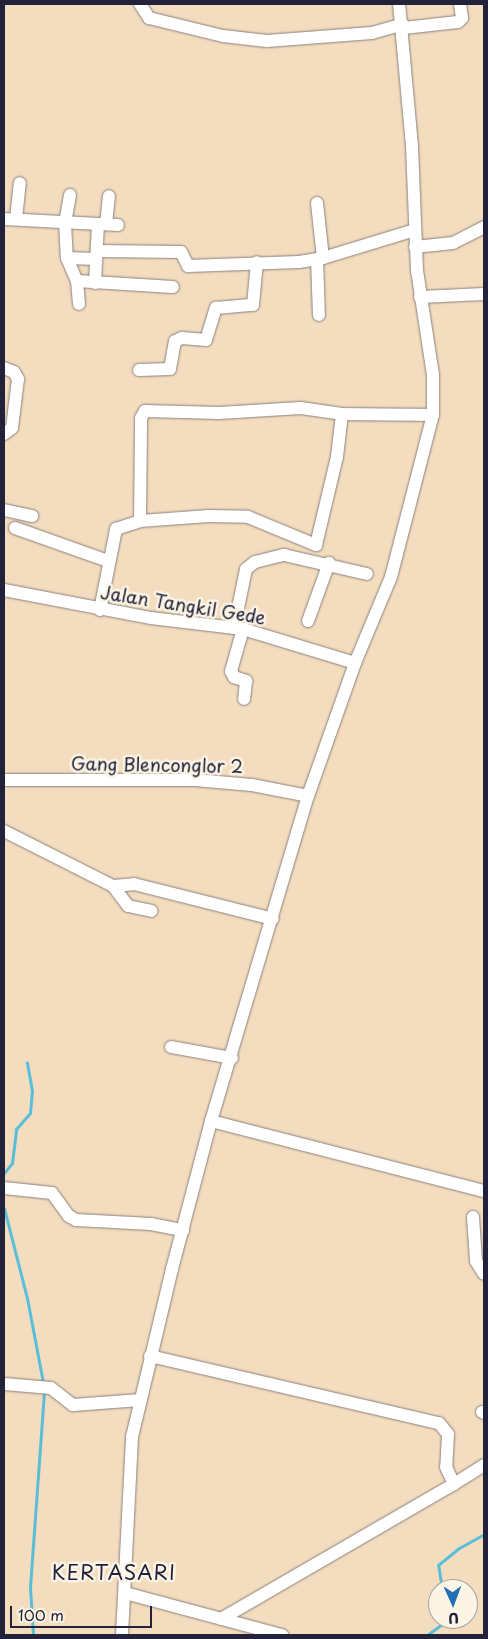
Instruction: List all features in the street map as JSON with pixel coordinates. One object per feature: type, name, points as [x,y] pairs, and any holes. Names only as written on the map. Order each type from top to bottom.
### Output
[{"type":"street","points":[[140,4],[149,18],[223,36],[267,41],[372,33],[403,26],[458,22],[462,18],[460,4]]},
{"type":"street","points":[[122,1635],[125,1593],[126,1515],[131,1447],[150,1356],[212,1121],[308,796],[355,663],[391,577],[433,414],[434,375],[420,297],[415,247],[403,26],[399,4]]},
{"type":"street","points":[[20,183],[10,219],[107,224]]},
{"type":"street","points":[[70,195],[65,223],[67,258],[76,281],[79,304]]},
{"type":"street","points":[[95,283],[96,255],[107,224],[108,196]]},
{"type":"street","points":[[317,203],[320,258],[319,315]]},
{"type":"street","points":[[415,247],[453,243],[484,227]]},
{"type":"street","points":[[67,258],[182,252],[188,266],[320,258],[415,230]]},
{"type":"street","points":[[139,370],[170,369],[176,341],[182,338],[206,340],[216,308],[253,305],[256,262]]},
{"type":"street","points":[[76,281],[95,283],[126,292],[158,291],[173,287]]},
{"type":"street","points":[[420,297],[484,294]]},
{"type":"street","points":[[4,368],[14,372],[18,379],[12,428],[4,434]]},
{"type":"street","points":[[140,520],[140,425],[145,411],[219,414],[301,408],[342,414],[433,414]]},
{"type":"street","points":[[100,610],[108,561],[116,529],[140,520],[209,516],[248,517],[316,545],[338,456],[342,414]]},
{"type":"street","points":[[4,510],[32,516]]},
{"type":"street","points":[[15,528],[108,561]]},
{"type":"street","points":[[244,699],[246,680],[234,676],[231,671],[250,564],[284,555],[367,574]]},
{"type":"street","points":[[308,622],[329,564]]},
{"type":"street","name":"Jalan Tangkil Gede","points":[[4,590],[100,610],[238,629],[355,663]]},
{"type":"street","name":"Gang Blenconglor 2","points":[[4,780],[195,780],[246,784],[308,796]]},
{"type":"street","points":[[4,831],[113,886],[128,906],[152,911]]},
{"type":"street","points":[[113,886],[134,884],[273,919]]},
{"type":"street","points":[[171,1048],[232,1058]]},
{"type":"street","points":[[212,1121],[484,1191]]},
{"type":"street","points":[[4,1188],[52,1193],[69,1216],[76,1220],[151,1224],[183,1230]]},
{"type":"street","points":[[473,1217],[476,1261],[484,1274]]},
{"type":"street","points":[[150,1356],[439,1423],[448,1434],[446,1467],[454,1484]]},
{"type":"street","points":[[4,1384],[45,1386],[73,1404],[141,1400]]},
{"type":"street","points":[[221,1619],[484,1465]]},
{"type":"street","points":[[125,1593],[282,1635]]},
{"type":"waterway","points":[[4,1173],[12,1163],[16,1129],[30,1113],[32,1091],[27,1062]]},
{"type":"waterway","points":[[4,1208],[27,1298],[43,1383]]},
{"type":"waterway","points":[[33,1635],[30,1587],[44,1390]]},
{"type":"waterway","points":[[440,1579],[438,1565],[459,1548],[484,1534]]},
{"type":"waterway","points":[[427,1635],[435,1629]]},
{"type":"district","name":"KERTASARI","points":[[114,1572]]}]
